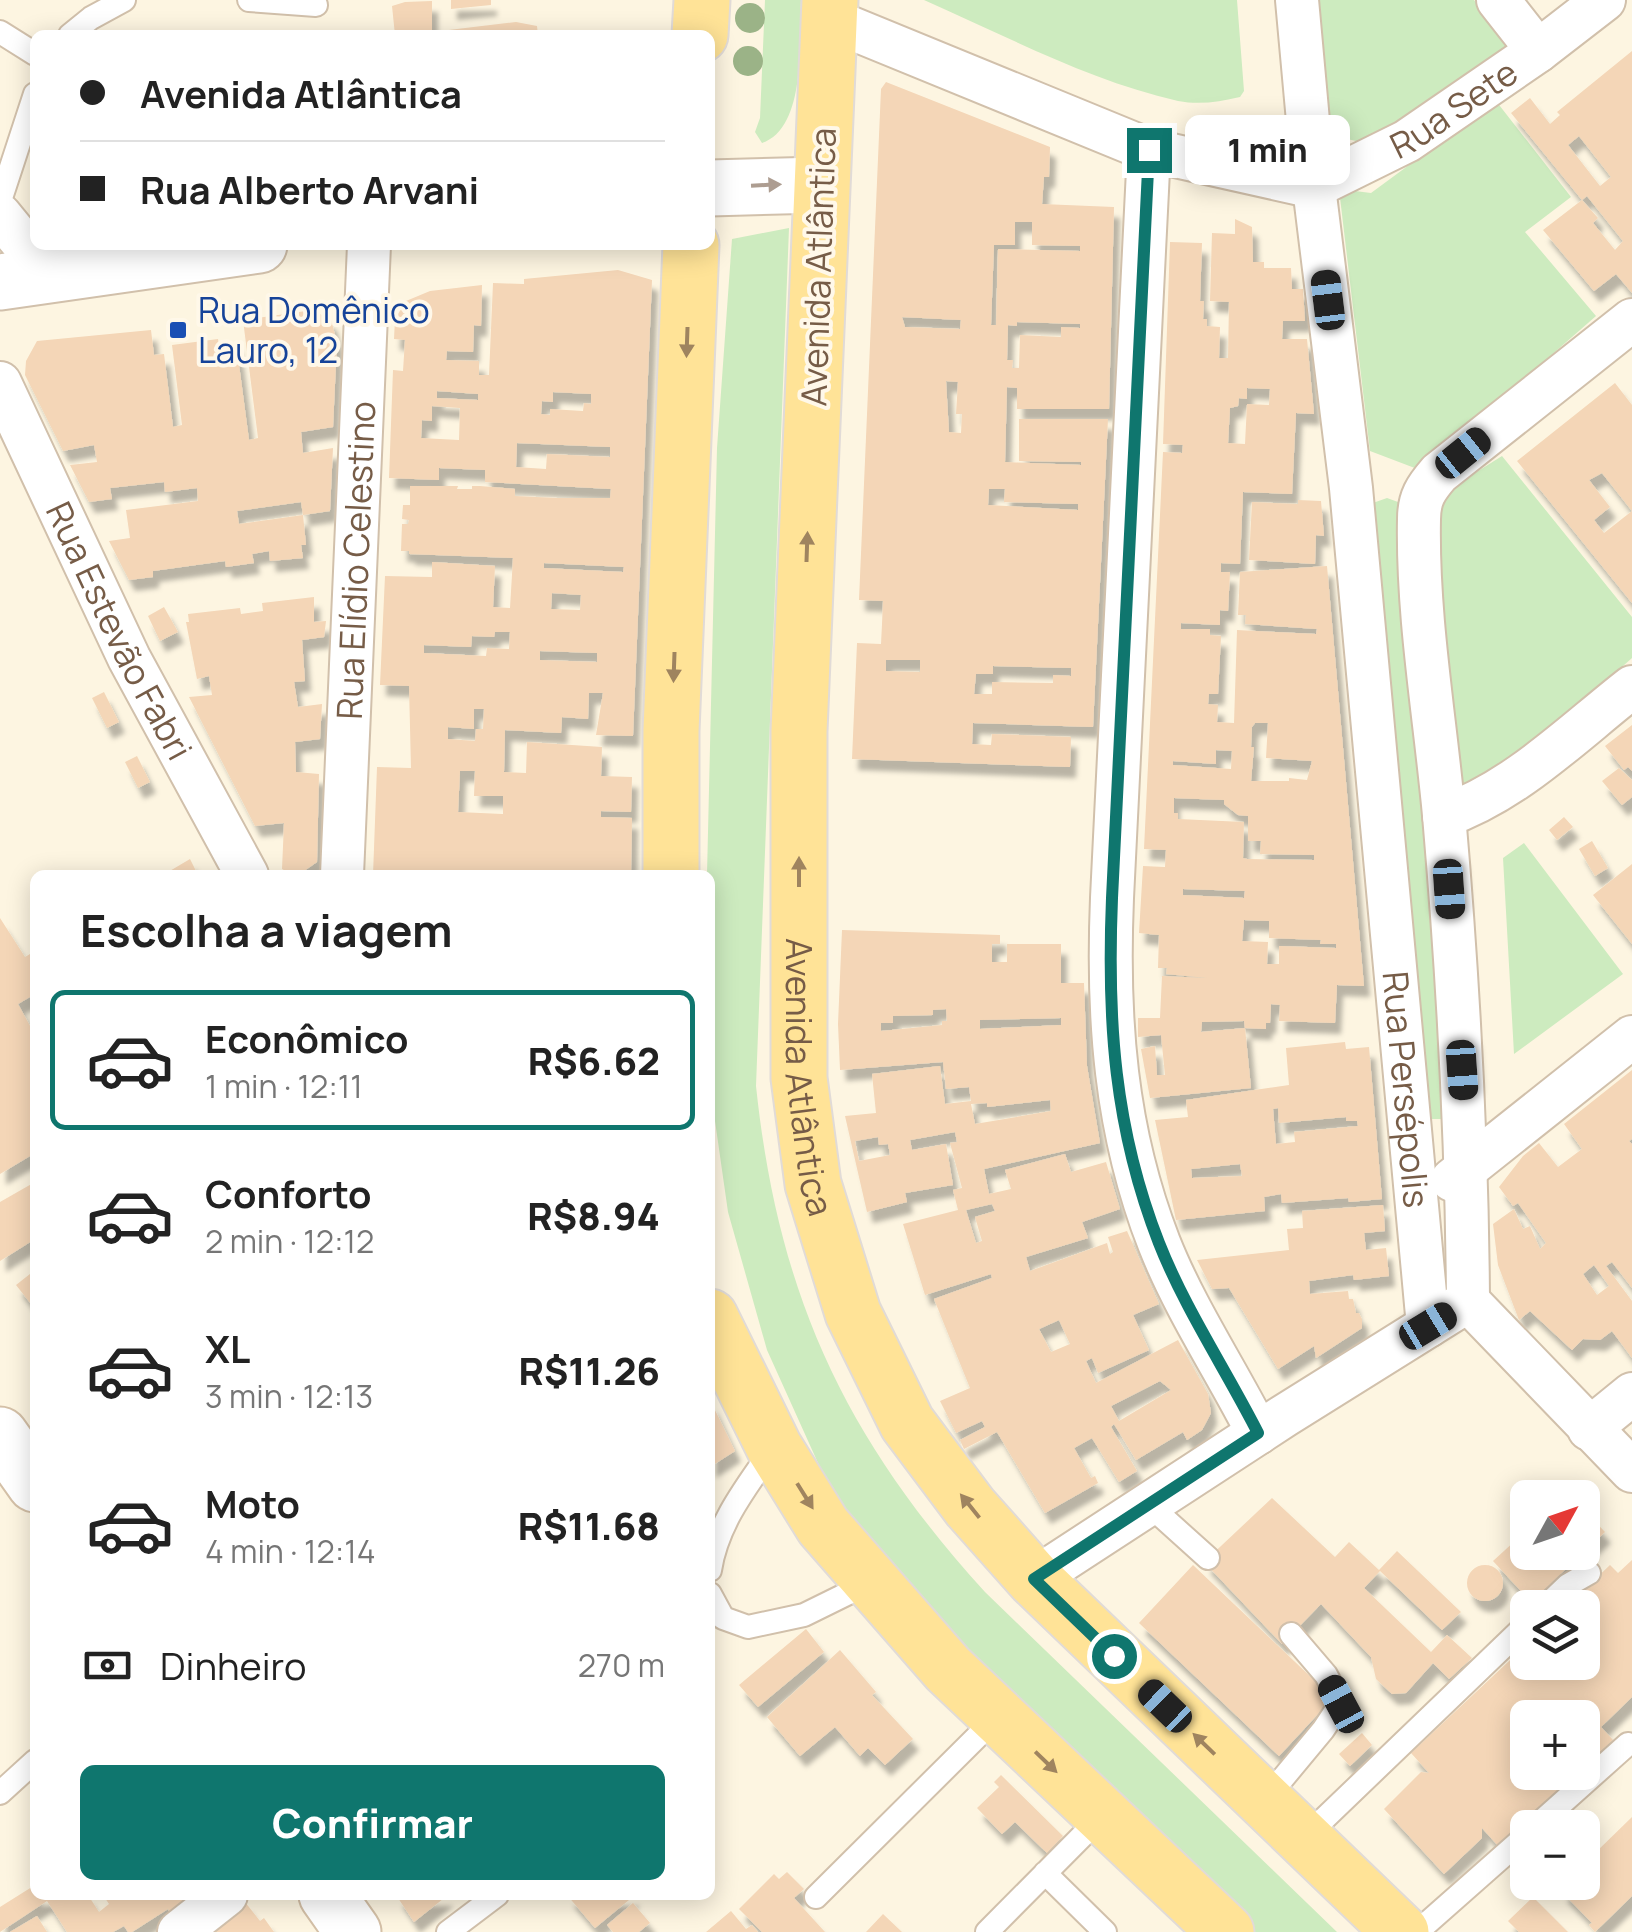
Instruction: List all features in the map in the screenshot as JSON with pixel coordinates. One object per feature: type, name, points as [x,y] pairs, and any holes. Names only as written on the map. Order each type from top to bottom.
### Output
[{"type":"main road","points":[[700,30],[702,0]]},
{"type":"main road","name":"Avenida Atlântica","points":[[830,10],[799,731],[798,1078],[812,1184],[853,1313],[907,1422],[970,1507],[1034,1579],[1401,1932]]},
{"type":"main road","points":[[670,870],[691,250]]},
{"type":"main road","points":[[715,1327],[774,1447],[824,1526],[948,1669],[1226,1932]]},
{"type":"street","name":"Rua Persépolis","points":[[1297,0],[1314,187],[1351,488],[1428,1326]]},
{"type":"street","points":[[1498,0],[1538,51]]},
{"type":"street","name":"Rua Sete","points":[[1314,187],[1407,141],[1538,51],[1604,0]]},
{"type":"street","points":[[830,10],[1149,150],[1314,187]]},
{"type":"street","points":[[1149,150],[1108,983],[1112,1050],[1127,1138],[1160,1244],[1258,1433]]},
{"type":"street","points":[[715,188],[821,185]]},
{"type":"street","points":[[0,214],[24,279],[224,250]]},
{"type":"street","name":"Rua Elídio Celestino","points":[[342,870],[369,250]]},
{"type":"street","name":"Rua Persépolis","points":[[1468,1301],[1467,1167],[1444,816],[1425,636],[1418,518],[1422,492],[1439,472],[1632,320]]},
{"type":"street","name":"Rua Estevão Fabri","points":[[0,383],[129,658],[244,870]]},
{"type":"street","points":[[1444,816],[1486,799],[1512,782],[1632,687]]},
{"type":"street","points":[[1418,1207],[1632,1037]]},
{"type":"street","points":[[1034,1579],[1468,1301],[1632,1472]]},
{"type":"street","points":[[1589,1429],[1632,1394]]},
{"type":"street","points":[[179,1932],[220,1900]]},
{"type":"street","points":[[330,1900],[352,1932]]},
{"type":"lane","points":[[76,30],[124,0]]},
{"type":"lane","points":[[249,0],[316,5]]},
{"type":"lane","points":[[0,32],[30,51]]},
{"type":"lane","points":[[0,201],[30,109]]},
{"type":"lane","points":[[715,1549],[735,1502],[774,1447]]},
{"type":"lane","points":[[1148,1504],[1208,1558]]},
{"type":"lane","points":[[1563,1590],[1589,1573]]},
{"type":"lane","points":[[716,1624],[748,1627],[804,1615],[872,1582]]},
{"type":"lane","points":[[1264,1801],[1341,1704],[1326,1675],[1291,1634]]},
{"type":"lane","points":[[1304,1839],[1510,1641]]},
{"type":"lane","points":[[816,1896],[998,1716]]},
{"type":"lane","points":[[1554,1810],[1628,1744]]},
{"type":"lane","points":[[0,1793],[30,1766]]},
{"type":"lane","points":[[987,1932],[1102,1815]]},
{"type":"lane","points":[[1418,1932],[1510,1850]]},
{"type":"lane","points":[[1045,1873],[1105,1932]]},
{"type":"lane","points":[[448,1932],[490,1900]]},
{"type":"green space","points":[[765,0],[801,0],[794,101],[777,134],[762,143],[755,132],[760,118]]},
{"type":"green space","points":[[924,0],[1237,0],[1244,91],[1240,97],[1201,103],[1145,92],[1049,56]]},
{"type":"green space","points":[[1319,0],[1474,0],[1512,48],[1374,145],[1329,135]]},
{"type":"green space","points":[[1496,101],[1571,197],[1525,232],[1596,316],[1420,470],[1370,451],[1339,189],[1371,193]]},
{"type":"green space","points":[[789,228],[756,1086],[766,1161],[801,1297],[856,1419],[936,1534],[985,1592],[1337,1932],[1255,1932],[937,1628],[853,1521],[818,1463],[767,1350],[728,1212],[715,1121],[715,870],[707,870],[717,448],[732,239]]},
{"type":"green space","points":[[1502,456],[1632,617],[1632,658],[1506,770],[1453,799],[1430,495],[1464,480]]},
{"type":"green space","points":[[1387,498],[1406,511],[1454,1105],[1443,1119],[1426,1119],[1370,504]]},
{"type":"green space","points":[[1524,843],[1623,974],[1514,1054],[1503,858]]},
{"type":"building","points":[[451,0],[491,0],[491,5],[451,9]]},
{"type":"building","points":[[432,1],[432,30],[394,30],[392,6]]},
{"type":"building","points":[[516,22],[537,26],[537,30],[449,30]]},
{"type":"building","points":[[1632,51],[1632,293],[1616,274],[1594,291],[1543,230],[1582,200],[1511,113],[1530,98],[1550,124],[1560,115],[1557,112]],"holes":[[[1579,136],[1611,177],[1600,186],[1568,145]],[[1587,196],[1623,241],[1615,250],[1593,223],[1598,218],[1582,200]]]},
{"type":"building","points":[[886,82],[1050,147],[1049,177],[1044,177],[1042,204],[1114,207],[1109,409],[1017,409],[1017,388],[1007,387],[1005,462],[1081,465],[1019,461],[1019,419],[1108,419],[1093,727],[973,723],[972,744],[991,745],[992,734],[1071,737],[1070,767],[852,759],[857,643],[881,644],[883,601],[859,600],[881,89]],"holes":[[[1015,222],[1032,222],[1032,245],[1080,246],[1080,251],[998,249],[996,325],[991,325],[994,245],[1015,245]],[[902,317],[961,320],[960,329],[905,327]],[[1080,324],[1080,328],[1061,327],[1061,337],[1020,335],[1019,368],[1012,368],[1013,360],[1007,360],[1008,325]],[[946,381],[958,382],[956,414],[962,414],[961,433],[949,432]],[[989,489],[1005,489],[1004,502],[1078,504],[1078,510],[988,505]],[[886,660],[920,660],[920,672],[886,671]],[[993,666],[1071,668],[1071,676],[1053,675],[1053,683],[992,682],[992,694],[974,694],[976,674],[993,674]]]},
{"type":"building","points":[[1235,219],[1252,227],[1253,262],[1264,262],[1264,268],[1291,268],[1292,289],[1303,289],[1305,321],[1283,321],[1282,339],[1307,339],[1314,414],[1296,413],[1292,494],[1243,492],[1240,564],[1221,563],[1221,572],[1230,572],[1228,611],[1220,610],[1220,625],[1181,623],[1181,629],[1210,629],[1210,635],[1221,636],[1218,694],[1209,694],[1208,704],[1218,705],[1217,722],[1234,723],[1237,630],[1316,634],[1317,629],[1245,624],[1246,615],[1238,615],[1240,572],[1327,566],[1364,986],[1337,985],[1335,1023],[1279,1021],[1280,1005],[1271,1004],[1266,1029],[1245,1028],[1251,1088],[1150,1098],[1141,1049],[1155,1046],[1157,1075],[1165,1075],[1161,1035],[1138,1037],[1138,1018],[1160,1018],[1162,976],[1207,978],[1166,974],[1167,968],[1158,968],[1159,935],[1139,933],[1143,866],[1165,867],[1166,850],[1144,849],[1163,452],[1182,453],[1183,445],[1163,444],[1170,242],[1202,243],[1203,319],[1207,319],[1207,326],[1220,327],[1219,358],[1228,358],[1229,302],[1210,301],[1212,233],[1235,234]],"holes":[[[1247,388],[1270,389],[1269,405],[1247,404],[1245,444],[1228,443],[1230,408],[1238,406],[1239,398],[1247,399]],[[1255,723],[1268,723],[1266,758],[1312,761],[1307,780],[1251,781],[1252,727]],[[1216,750],[1232,751],[1231,769],[1173,765],[1173,761],[1216,764]],[[1174,798],[1224,800],[1238,815],[1248,816],[1248,841],[1261,841],[1260,854],[1314,855],[1314,860],[1243,858],[1244,822],[1178,819],[1178,813],[1174,813]],[[1183,889],[1245,891],[1244,898],[1183,895]],[[1244,920],[1269,921],[1269,938],[1321,940],[1320,944],[1336,944],[1336,948],[1279,946],[1279,964],[1267,964],[1268,942],[1242,941]],[[1244,1021],[1245,1028],[1201,1032],[1202,1022]]]},
{"type":"building","points":[[618,270],[652,280],[633,736],[596,735],[603,693],[589,693],[588,719],[562,717],[561,733],[505,730],[504,772],[526,773],[527,742],[602,747],[601,776],[632,777],[631,812],[601,811],[601,817],[632,818],[631,870],[373,870],[377,767],[411,768],[409,686],[380,685],[385,576],[432,577],[432,562],[495,566],[493,607],[510,608],[513,558],[401,551],[402,524],[409,520],[402,519],[403,505],[410,505],[410,486],[480,486],[515,489],[515,496],[610,498],[611,489],[485,482],[485,470],[439,468],[439,480],[389,478],[393,370],[403,371],[405,340],[394,339],[395,319],[406,301],[430,291],[482,285],[481,326],[474,325],[473,352],[447,351],[446,360],[479,361],[479,375],[489,375],[493,283],[524,284],[524,279]],"holes":[[[437,391],[478,394],[478,400],[437,398]],[[553,392],[591,394],[591,404],[584,403],[583,411],[550,409],[550,415],[541,414],[542,401],[553,402]],[[432,406],[460,408],[459,440],[421,438],[422,420],[432,421]],[[517,443],[610,447],[610,457],[547,454],[546,469],[516,467]],[[544,563],[624,567],[623,572],[544,568]],[[552,593],[581,595],[580,610],[551,609]],[[495,632],[510,632],[509,649],[487,648],[486,656],[424,653],[424,645],[471,647],[472,636],[494,637]],[[540,651],[597,653],[597,662],[540,660]],[[474,709],[484,709],[483,729],[476,729],[475,741],[448,739],[448,727],[474,729]],[[460,771],[475,771],[474,796],[503,796],[503,814],[458,812]]]},
{"type":"building","points":[[313,310],[331,320],[337,342],[333,427],[301,432],[303,453],[333,448],[330,511],[303,515],[303,558],[270,561],[269,551],[252,554],[254,563],[226,567],[225,561],[153,571],[153,577],[129,580],[109,541],[130,538],[126,510],[198,501],[197,488],[165,492],[164,482],[110,488],[112,499],[89,502],[70,465],[97,462],[94,445],[63,451],[25,375],[26,361],[37,341],[151,330],[154,355],[164,354],[173,427],[182,425],[172,345],[218,339],[219,345],[236,342],[249,440],[258,438],[243,320]],"holes":[[[301,502],[303,515],[239,524],[237,511]]]},
{"type":"building","points":[[1615,383],[1632,405],[1632,511],[1632,603],[1517,461]],"holes":[[[1602,473],[1632,511],[1604,533],[1594,520],[1610,507],[1589,480]]]},
{"type":"building","points":[[1298,500],[1321,501],[1324,536],[1316,535],[1315,564],[1249,560],[1252,502],[1298,504]]},
{"type":"building","points":[[314,597],[314,622],[326,621],[324,637],[302,640],[305,681],[294,682],[298,707],[322,704],[320,739],[295,742],[296,772],[319,774],[317,862],[305,870],[282,869],[284,823],[255,826],[189,697],[212,695],[209,676],[197,679],[186,622],[188,614],[240,608],[241,614],[263,611],[262,603]]},
{"type":"building","points":[[164,607],[178,632],[160,641],[148,616]]},
{"type":"building","points":[[104,692],[119,722],[107,728],[92,698]]},
{"type":"building","points":[[1632,725],[1632,771],[1628,767],[1624,770],[1605,746]]},
{"type":"building","points":[[137,756],[150,782],[138,788],[125,762]]},
{"type":"building","points":[[1619,768],[1632,780],[1632,797],[1622,805],[1602,781]]},
{"type":"building","points":[[1564,817],[1573,827],[1557,840],[1549,830]]},
{"type":"building","points":[[1592,841],[1608,868],[1595,876],[1579,849]]},
{"type":"building","points":[[190,859],[196,870],[171,870]]},
{"type":"building","points":[[1632,864],[1632,944],[1593,895]]},
{"type":"building","points":[[0,918],[25,957],[30,954],[30,997],[18,1004],[30,1026],[30,1156],[0,1174]]},
{"type":"building","points":[[842,930],[1000,935],[1000,944],[992,944],[992,962],[1007,962],[1007,944],[1061,944],[1061,983],[1084,983],[1087,1066],[1100,1143],[984,1169],[989,1194],[1011,1189],[1005,1170],[1065,1154],[1071,1172],[1106,1162],[1120,1209],[1082,1222],[1088,1238],[1026,1257],[1030,1271],[1107,1243],[1110,1254],[1113,1252],[1108,1237],[1127,1231],[1159,1304],[1133,1315],[1149,1350],[1098,1373],[1092,1358],[1086,1361],[1096,1383],[1178,1340],[1208,1394],[1211,1413],[1202,1430],[1187,1440],[1183,1432],[1136,1460],[1114,1424],[1111,1427],[1137,1471],[1119,1482],[1092,1438],[1074,1448],[1098,1483],[1045,1513],[997,1432],[964,1449],[960,1440],[985,1427],[982,1421],[956,1433],[940,1401],[970,1388],[934,1299],[992,1278],[991,1274],[925,1295],[903,1224],[958,1210],[953,1190],[962,1188],[950,1143],[957,1142],[955,1132],[910,1140],[912,1150],[946,1144],[953,1185],[905,1193],[907,1202],[867,1212],[845,1116],[876,1113],[872,1074],[940,1066],[945,1104],[971,1101],[969,1087],[946,1089],[943,1062],[840,1070]],"holes":[[[946,1009],[947,1021],[942,1021],[942,1025],[881,1031],[881,1023],[893,1023],[893,1016],[933,1015],[933,1010]],[[1061,1018],[1061,1025],[980,1029],[980,1020]],[[1050,1100],[1051,1111],[975,1124],[971,1104],[987,1103],[987,1107]],[[878,1137],[879,1145],[888,1144],[890,1155],[859,1161],[855,1141]],[[992,1204],[995,1211],[975,1217],[982,1241],[976,1243],[966,1210]],[[1059,1320],[1070,1344],[1051,1352],[1039,1329]],[[1160,1381],[1171,1390],[1119,1421],[1111,1406]]]},
{"type":"building","points":[[1345,1042],[1346,1049],[1369,1047],[1382,1199],[1282,1203],[1281,1194],[1264,1197],[1265,1211],[1176,1220],[1155,1120],[1188,1117],[1186,1100],[1289,1085],[1286,1048]],"holes":[[[1278,1108],[1279,1123],[1346,1117],[1346,1121],[1357,1121],[1358,1126],[1294,1132],[1295,1142],[1276,1144],[1273,1109]],[[1240,1164],[1242,1176],[1192,1178],[1191,1169]]]},
{"type":"building","points":[[1632,1070],[1632,1288],[1612,1262],[1606,1266],[1632,1301],[1632,1358],[1612,1331],[1600,1340],[1583,1339],[1572,1350],[1530,1311],[1519,1320],[1498,1265],[1493,1224],[1514,1209],[1523,1229],[1530,1226],[1540,1249],[1546,1243],[1518,1203],[1513,1206],[1499,1187],[1523,1156],[1539,1143],[1558,1167],[1582,1149],[1564,1124]],"holes":[[[1594,1265],[1609,1286],[1597,1295],[1583,1274]]]},
{"type":"building","points":[[30,1185],[30,1242],[0,1261],[0,1202]]},
{"type":"building","points":[[1383,1205],[1385,1231],[1364,1233],[1366,1250],[1386,1248],[1389,1276],[1354,1280],[1353,1275],[1309,1281],[1310,1294],[1348,1291],[1362,1319],[1362,1328],[1316,1358],[1314,1346],[1278,1369],[1229,1288],[1212,1289],[1197,1260],[1289,1250],[1287,1229],[1303,1228],[1302,1211]]},
{"type":"building","points":[[30,1274],[30,1303],[16,1285]]},
{"type":"building","points":[[715,1410],[735,1451],[715,1464]]},
{"type":"building","points":[[1272,1498],[1335,1557],[1349,1542],[1379,1570],[1397,1551],[1461,1612],[1442,1630],[1380,1571],[1364,1588],[1431,1652],[1447,1635],[1472,1658],[1449,1679],[1433,1663],[1406,1693],[1392,1694],[1376,1679],[1371,1657],[1321,1604],[1282,1644],[1204,1562]]},
{"type":"building","points":[[1510,1545],[1510,1570],[1565,1570],[1544,1590],[1520,1590],[1493,1561]]},
{"type":"building","points":[[1632,1560],[1632,1697],[1601,1727],[1613,1740],[1600,1753],[1600,1700],[1510,1700],[1510,1790],[1561,1790],[1540,1810],[1510,1810],[1510,1838],[1500,1848],[1482,1828],[1482,1838],[1444,1874],[1384,1809],[1421,1772],[1429,1773],[1411,1753],[1510,1660],[1510,1680],[1600,1680],[1600,1590],[1584,1590],[1610,1565],[1618,1573]]},
{"type":"building","points":[[1193,1565],[1333,1698],[1279,1756],[1139,1623]]},
{"type":"building","points":[[1485,1565],[1498,1570],[1503,1583],[1498,1596],[1485,1601],[1472,1596],[1467,1583],[1472,1570]]},
{"type":"building","points":[[806,1629],[824,1652],[758,1707],[739,1685]]},
{"type":"building","points":[[840,1650],[876,1692],[872,1695],[913,1739],[885,1765],[868,1748],[860,1756],[835,1727],[800,1756],[767,1717]]},
{"type":"building","points":[[1362,1733],[1372,1745],[1350,1766],[1339,1754]]},
{"type":"building","points":[[1001,1775],[1063,1836],[1047,1853],[1015,1822],[1002,1834],[977,1808],[999,1787],[994,1782]]},
{"type":"building","points":[[1632,1817],[1632,1896],[1595,1932],[1589,1925],[1592,1923],[1570,1900],[1600,1900],[1600,1848]]},
{"type":"building","points":[[787,1872],[804,1889],[794,1898],[825,1932],[762,1932],[739,1909],[774,1874],[779,1879]]},
{"type":"building","points":[[30,1888],[30,1900],[91,1900],[99,1912],[109,1904],[106,1900],[194,1900],[172,1917],[168,1909],[132,1932],[124,1926],[113,1932],[67,1932],[47,1901],[0,1932],[0,1907]]},
{"type":"building","points":[[399,1900],[442,1900],[414,1922]]},
{"type":"building","points":[[571,1900],[629,1900],[595,1928]]},
{"type":"building","points":[[1530,1900],[1536,1900],[1568,1932],[1519,1932],[1508,1921]]},
{"type":"building","points":[[245,1902],[274,1932],[207,1932]]},
{"type":"building","points":[[633,1903],[650,1923],[639,1932],[613,1932],[607,1925]]},
{"type":"building","points":[[731,1911],[746,1929],[752,1925],[758,1932],[706,1932]]},
{"type":"building","points":[[883,1914],[902,1932],[866,1932]]},
{"type":"building","points":[[37,1916],[47,1932],[10,1932]]},
{"type":"place","name":"Rua Domênico Lauro, 12","points":[[178,330]]},
{"type":"route","points":[[1114,1656],[1034,1579],[1258,1433],[1160,1244],[1127,1138],[1112,1050],[1108,983],[1149,150]]}]
